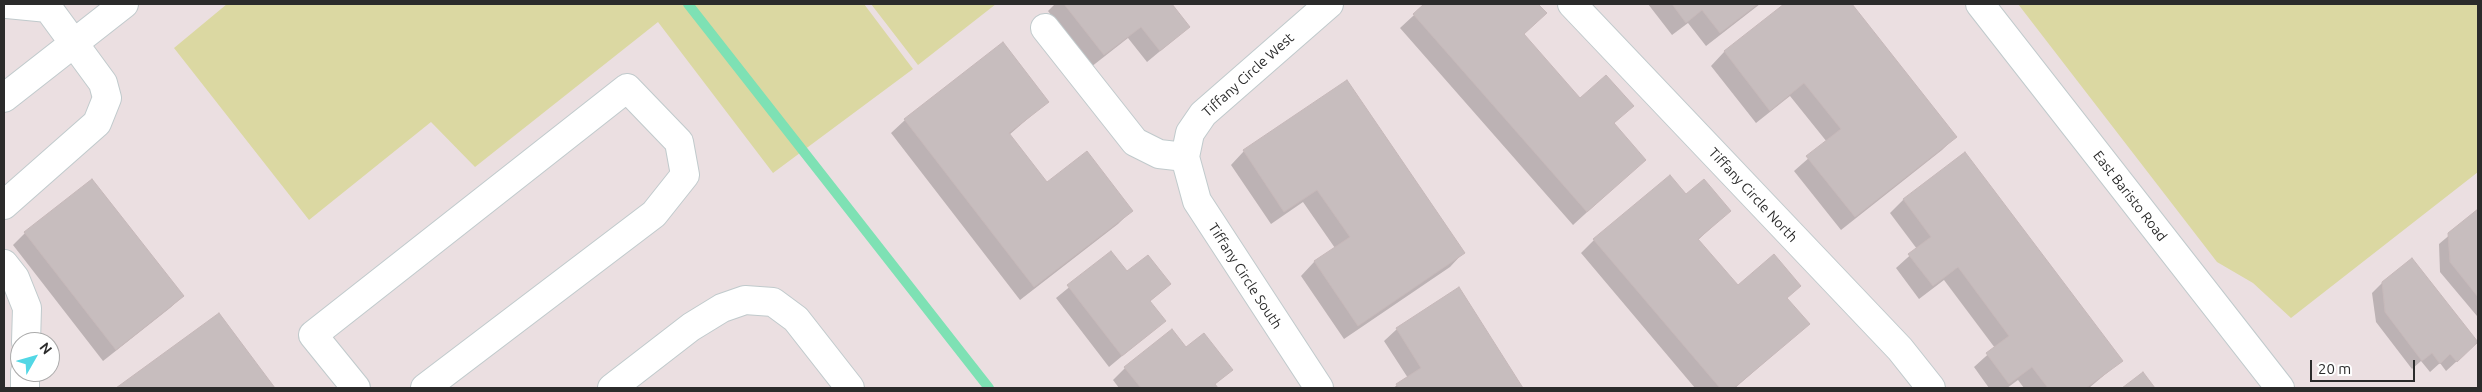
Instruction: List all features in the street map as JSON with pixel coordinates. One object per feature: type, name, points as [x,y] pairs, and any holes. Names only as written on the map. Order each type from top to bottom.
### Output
[{"type":"street","points":[[4,205],[97,123],[106,98],[103,83],[48,6],[7,4]]},
{"type":"street","points":[[4,98],[124,4]]},
{"type":"street","name":"Tiffany Circle West","points":[[1184,157],[1190,133],[1203,114],[1329,4]]},
{"type":"street","name":"Tiffany Circle North","points":[[1572,4],[1900,349],[1931,388]]},
{"type":"street","name":"East Baristo Road","points":[[1980,4],[2280,388]]},
{"type":"street","points":[[1045,28],[1135,142],[1159,154],[1184,157]]},
{"type":"street","points":[[356,388],[313,335],[627,88],[679,142],[685,175],[654,214],[425,388]]},
{"type":"street","name":"Tiffany Circle South","points":[[1184,157],[1197,201],[1319,388]]},
{"type":"street","points":[[4,264],[15,278],[27,308],[26,332]]},
{"type":"street","points":[[612,388],[691,327],[722,308],[745,300],[773,302],[796,319],[850,388]]},
{"type":"street","points":[[4,327],[27,308]]},
{"type":"shaded area","points":[[227,4],[864,4],[913,69],[773,173],[658,22],[475,167],[431,122],[309,220],[174,48]]},
{"type":"shaded area","points":[[871,4],[996,4],[918,65]]},
{"type":"shaded area","points":[[2018,4],[2478,4],[2478,172],[2291,318],[2253,283],[2217,262]]},
{"type":"building","points":[[1064,4],[1172,4],[1190,27],[1160,51],[1141,27],[1104,55]]},
{"type":"building","points":[[1424,4],[1538,4],[1547,13],[1524,34],[1580,98],[1606,75],[1634,106],[1614,123],[1646,160],[1587,212],[1413,14]]},
{"type":"building","points":[[1672,4],[1758,4],[1720,33],[1702,10],[1686,23]]},
{"type":"building","points":[[1784,4],[1852,4],[1957,137],[1855,217],[1806,156],[1841,129],[1804,83],[1770,111],[1724,51]]},
{"type":"building","points":[[1003,42],[1049,102],[1009,133],[1047,182],[1087,151],[1133,211],[1034,287],[904,119]]},
{"type":"building","points":[[1347,80],[1465,253],[1358,326],[1314,261],[1350,237],[1317,190],[1284,212],[1243,150]]},
{"type":"building","points":[[1965,152],[2123,361],[2086,388],[2048,388],[2032,367],[2009,384],[1986,353],[2009,336],[1958,267],[1933,286],[1908,254],[1931,237],[1903,199]]},
{"type":"building","points":[[1670,175],[1686,194],[1704,179],[1731,211],[1698,239],[1738,285],[1774,254],[1801,286],[1787,298],[1810,324],[1734,388],[1720,388],[1593,239]]},
{"type":"building","points":[[92,179],[184,296],[116,350],[24,232]]},
{"type":"building","points":[[2478,209],[2478,297],[2450,262],[2448,233]]},
{"type":"building","points":[[1111,251],[1127,271],[1148,255],[1171,284],[1150,301],[1166,321],[1122,356],[1067,285]]},
{"type":"building","points":[[2412,258],[2478,342],[2457,362],[2450,354],[2440,364],[2432,353],[2422,361],[2385,312],[2382,282]]},
{"type":"building","points":[[1459,287],[1523,388],[1398,388],[1396,384],[1421,368],[1396,328]]},
{"type":"building","points":[[219,313],[275,388],[116,388]]},
{"type":"building","points":[[1172,329],[1186,347],[1204,333],[1233,370],[1215,384],[1218,388],[1141,388],[1124,367]]},
{"type":"building","points":[[2143,372],[2155,388],[2122,388]]},
{"type":"waterway","points":[[688,4],[989,388]]}]
